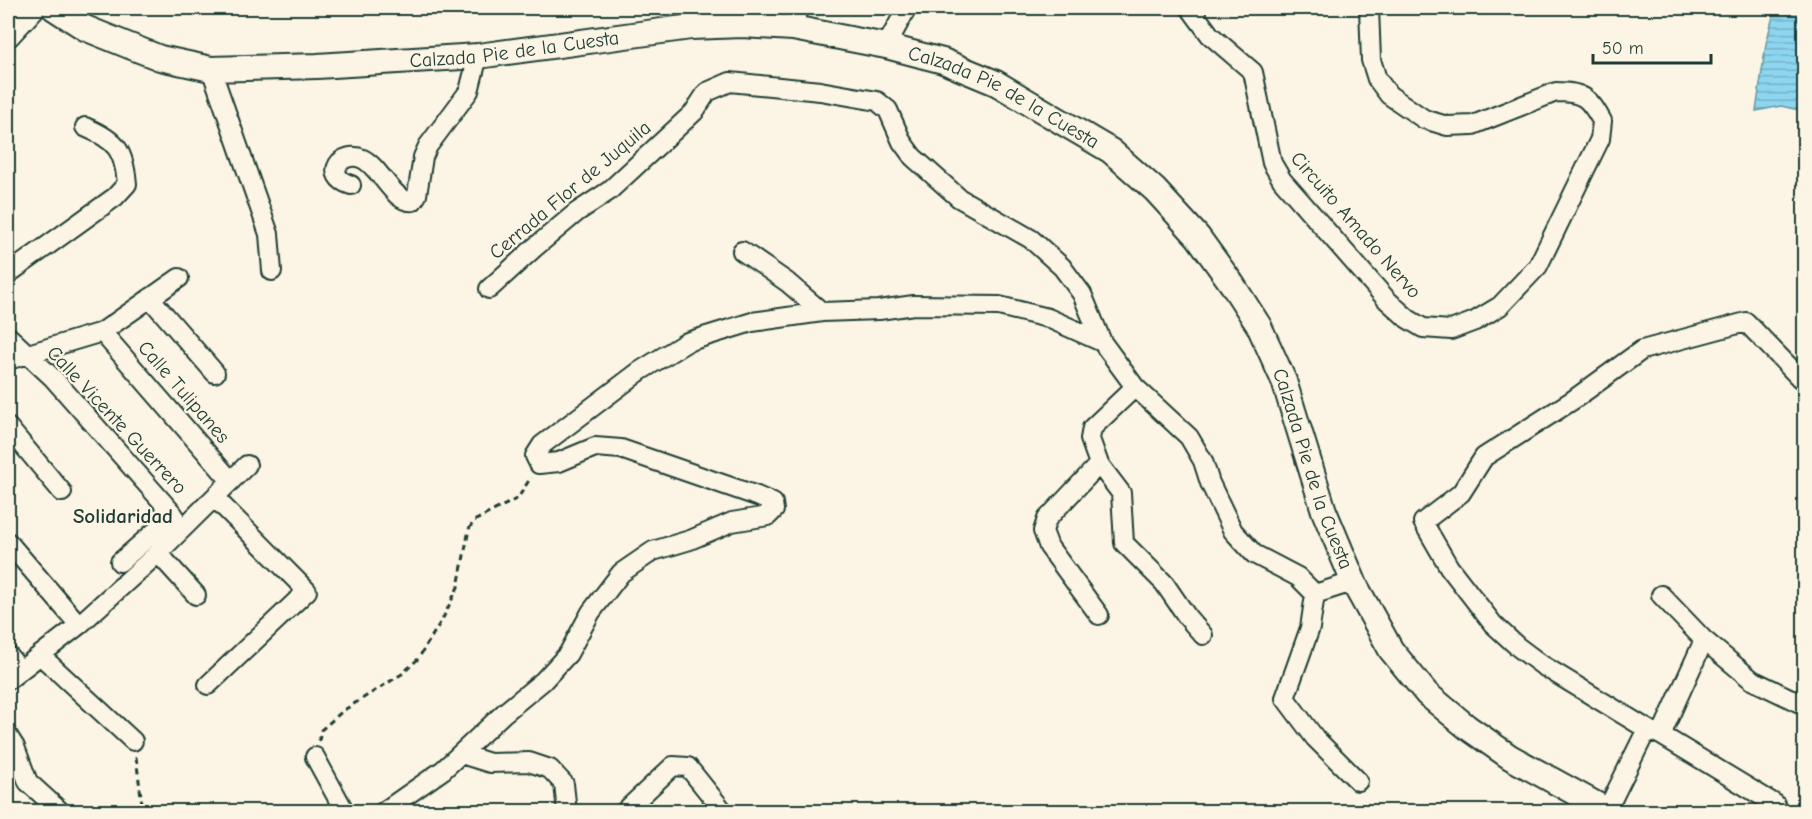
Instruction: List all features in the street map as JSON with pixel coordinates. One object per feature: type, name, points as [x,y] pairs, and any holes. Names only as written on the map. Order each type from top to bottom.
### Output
[{"type":"main road","points":[[8,34],[32,8]]},
{"type":"main road","name":"Calzada Pie de la Cuesta","points":[[54,8],[85,28],[132,47],[160,57],[211,69],[317,66],[478,56],[691,27],[742,25],[796,18],[943,61],[996,83],[1111,151],[1155,190],[1198,237],[1259,326],[1284,381],[1324,511],[1355,585],[1391,650],[1427,694],[1467,728],[1510,757],[1608,811]]},
{"type":"street","points":[[886,46],[907,8]]},
{"type":"street","name":"Circuito Amado Nervo","points":[[1190,8],[1210,35],[1253,72],[1272,164],[1282,180],[1408,319],[1423,328],[1451,330],[1475,321],[1500,306],[1538,266],[1600,139],[1602,122],[1584,95],[1571,92],[1556,92],[1473,125],[1447,126],[1424,119],[1389,95],[1377,79],[1371,60],[1370,8]]},
{"type":"street","points":[[351,185],[337,177],[336,170],[339,162],[343,159],[354,158],[364,160],[387,181],[400,199],[407,202],[413,201],[417,195],[423,157],[428,146],[469,91],[478,56]]},
{"type":"street","points":[[211,69],[269,234],[272,271]]},
{"type":"street","name":"Cerrada Flor de Juquila","points":[[489,289],[542,240],[577,212],[609,191],[694,112],[707,92],[716,86],[730,82],[820,91],[877,101],[888,110],[902,142],[913,157],[959,198],[1031,239],[1062,267],[1082,294],[1102,342]]},
{"type":"street","points":[[8,274],[53,244],[115,197],[127,184],[126,168],[120,150],[106,136],[86,127]]},
{"type":"street","points":[[742,251],[787,282],[822,312]]},
{"type":"street","points":[[8,360],[102,332],[179,278]]},
{"type":"street","points":[[150,298],[215,374]]},
{"type":"street","points":[[382,812],[417,790],[543,681],[568,654],[591,612],[621,573],[653,550],[690,540],[732,522],[768,516],[774,510],[773,503],[757,496],[621,449],[595,447],[559,462],[539,464],[535,456],[542,445],[640,371],[687,342],[752,322],[822,312],[879,310],[914,305],[999,306],[1048,318],[1102,342],[1136,387],[1189,437],[1203,461],[1210,483],[1233,531],[1254,554],[1298,577],[1315,594]]},
{"type":"street","points":[[1775,804],[1542,665],[1518,647],[1493,624],[1449,567],[1423,522],[1461,493],[1484,457],[1573,399],[1642,350],[1746,322],[1800,378]]},
{"type":"street","name":"Calle Tulipanes","points":[[102,332],[231,482]]},
{"type":"street","name":"Calle Vicente Guerrero","points":[[8,336],[53,378],[174,515],[120,562]]},
{"type":"street","points":[[1136,387],[1092,428],[1090,439],[1099,464],[1121,493],[1124,543],[1164,583],[1188,618],[1203,635]]},
{"type":"street","points":[[8,427],[62,492]]},
{"type":"street","points":[[1099,464],[1047,519],[1043,531],[1049,547],[1099,615]]},
{"type":"street","points":[[8,655],[14,675],[79,625],[158,553],[247,465]]},
{"type":"street","points":[[208,685],[307,591],[215,498]]},
{"type":"street","points":[[8,542],[79,625]]},
{"type":"street","points":[[158,553],[196,595]]},
{"type":"street","points":[[1315,594],[1343,585],[1355,585]]},
{"type":"street","points":[[1315,594],[1310,628],[1285,698],[1315,738],[1358,781]]},
{"type":"street","points":[[1661,595],[1704,640],[1752,680],[1804,705]]},
{"type":"street","points":[[1608,811],[1704,640]]},
{"type":"street","points":[[40,655],[133,741]]},
{"type":"street","points":[[8,736],[15,747],[28,782],[61,812]]},
{"type":"street","points":[[461,754],[490,763],[529,762],[550,769],[564,784],[567,812]]},
{"type":"street","points":[[315,757],[345,812]]},
{"type":"street","points":[[624,812],[673,766],[688,767],[724,812]]},
{"type":"path","points":[[315,757],[321,730],[344,710],[402,674],[418,659],[443,618],[458,586],[470,529],[474,521],[518,498],[539,464]]},
{"type":"path","points":[[133,741],[144,812]]},
{"type":"water","points":[[1775,8],[1804,8],[1804,132],[1799,110],[1781,106],[1756,111],[1766,44]]},
{"type":"district","name":"Solidaridad","points":[[123,516]]}]
